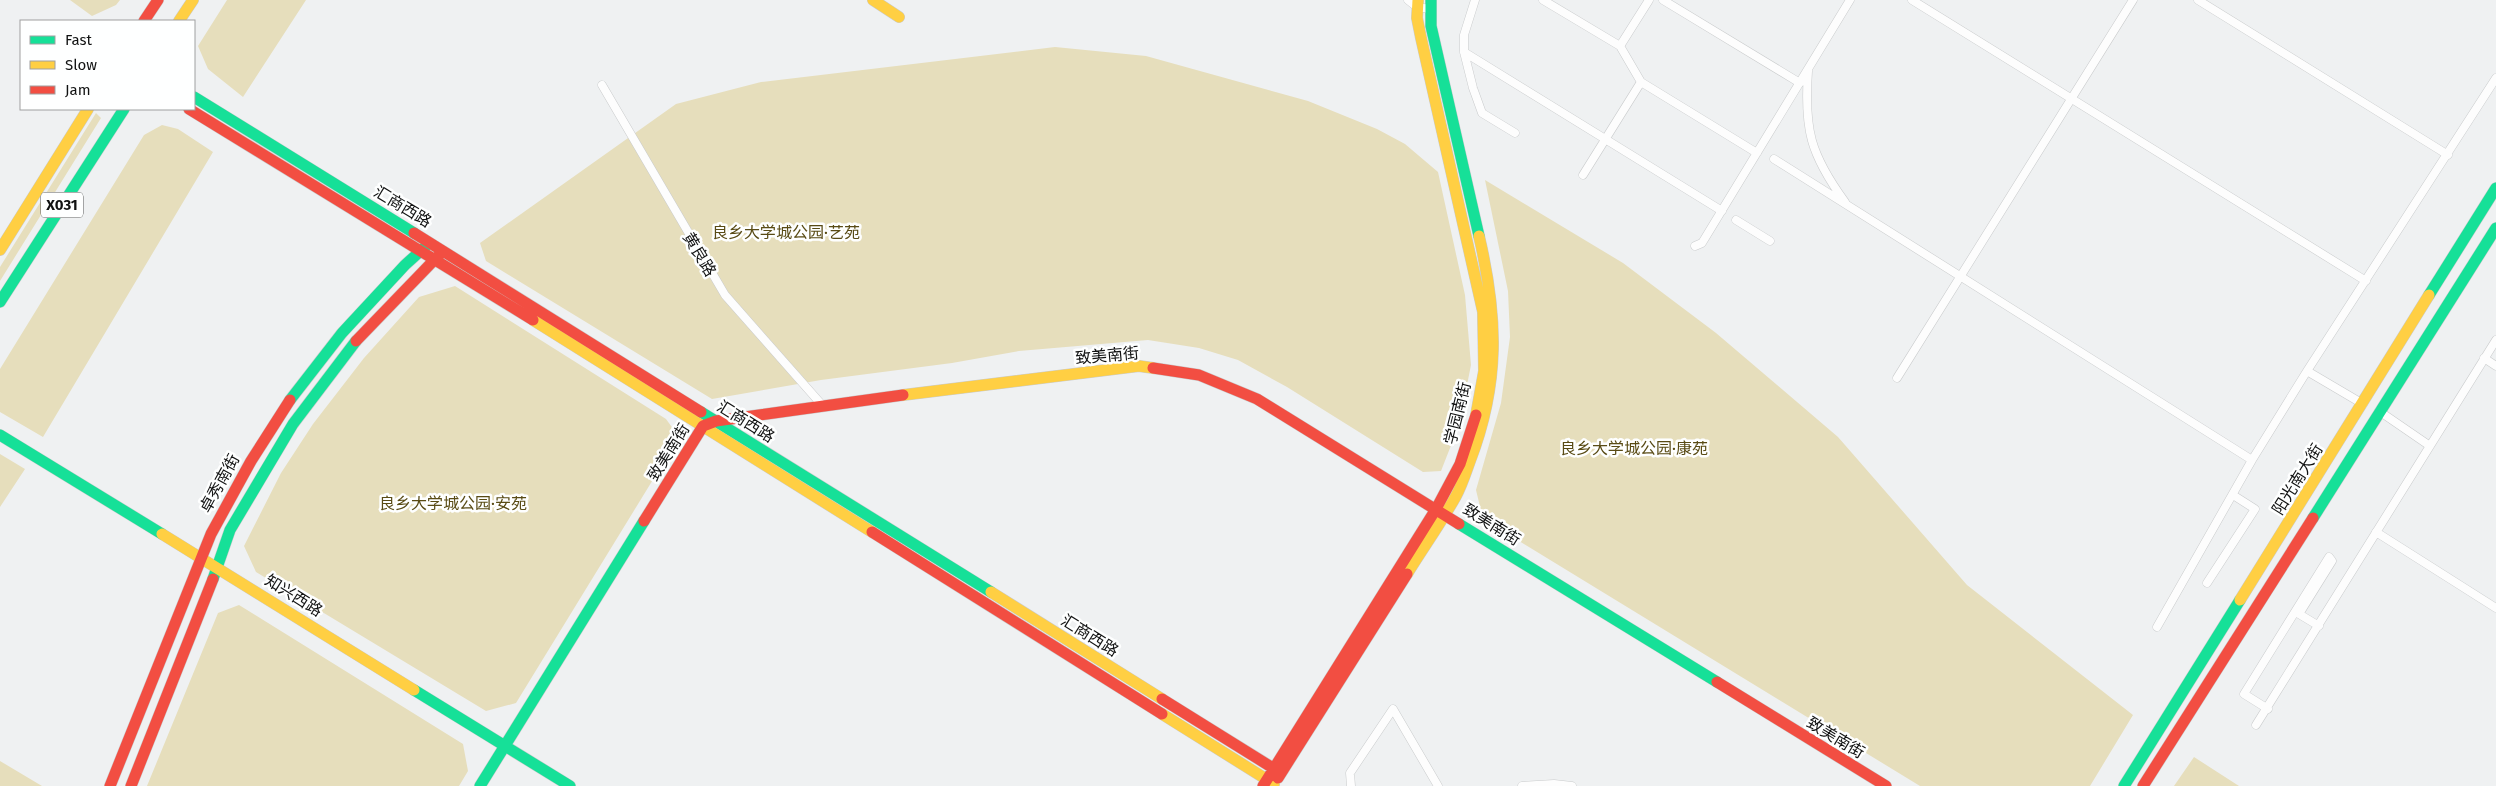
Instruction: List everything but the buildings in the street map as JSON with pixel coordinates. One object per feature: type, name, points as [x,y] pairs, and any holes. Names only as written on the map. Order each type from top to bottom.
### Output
[{"type":"street","points":[[145,20],[158,0]]},
{"type":"street","points":[[180,20],[193,0]]},
{"type":"street","points":[[873,0],[899,17]]},
{"type":"street","points":[[1408,0],[1418,4],[1431,5]]},
{"type":"street","points":[[1476,0],[1464,35],[1464,52],[1482,113],[1515,133]]},
{"type":"street","points":[[1543,0],[1620,46],[1641,82],[1757,153]]},
{"type":"street","points":[[1620,46],[1649,0]]},
{"type":"street","points":[[1663,0],[1800,83]]},
{"type":"street","points":[[1695,246],[1702,243],[1850,0]]},
{"type":"street","points":[[1912,0],[2366,281]]},
{"type":"street","points":[[1897,378],[2133,0]]},
{"type":"street","points":[[2198,0],[2448,155]]},
{"type":"street","name":"学园南街","points":[[1269,784],[1441,512],[1473,429],[1484,371],[1483,312],[1424,53],[1418,4]]},
{"type":"street","name":"学园南街","points":[[1431,5],[1431,26],[1484,256],[1491,295],[1494,336],[1492,377],[1482,430],[1457,495],[1441,512]]},
{"type":"street","points":[[1464,52],[1722,211]]},
{"type":"street","points":[[1808,69],[1806,115],[1813,148],[1826,176],[1848,206]]},
{"type":"street","points":[[2157,627],[2252,460],[2307,371],[2496,78]]},
{"type":"street","points":[[1582,176],[1641,82]]},
{"type":"street","name":"黄良路","points":[[602,86],[725,295],[822,405]]},
{"type":"street","name":"汇商西路","points":[[195,98],[432,242],[1278,771]]},
{"type":"street","name":"X031","points":[[0,250],[87,110]]},
{"type":"street","name":"X031","points":[[0,302],[123,110]]},
{"type":"street","name":"汇商西路","points":[[191,110],[434,258],[703,426],[1269,784]]},
{"type":"street","points":[[1774,159],[2252,460]]},
{"type":"street","name":"阳光南大街","points":[[2124,786],[2496,188]]},
{"type":"street","points":[[1736,220],[1770,240]]},
{"type":"street","name":"阳光南大街","points":[[2143,786],[2496,228]]},
{"type":"street","name":"卓秀南街","points":[[110,786],[211,533],[259,444],[287,402],[360,311],[420,250],[432,242]]},
{"type":"street","name":"卓秀南街","points":[[132,786],[230,530],[293,424],[356,341],[434,258],[444,251]]},
{"type":"street","points":[[2256,725],[2268,709],[2496,340]]},
{"type":"street","points":[[2484,358],[2496,366]]},
{"type":"street","name":"致美南街","points":[[480,786],[703,426],[716,421],[822,405],[1139,366],[1198,374],[1257,399],[1648,642],[1886,786]]},
{"type":"street","points":[[2307,371],[2363,404]]},
{"type":"street","points":[[2379,411],[2430,446]]},
{"type":"street","name":"知兴西路","points":[[0,435],[570,786]]},
{"type":"street","points":[[2207,583],[2255,509],[2233,495]]},
{"type":"street","points":[[2376,532],[2496,608]]},
{"type":"street","points":[[2268,709],[2244,694],[2329,557],[2332,560],[2299,614],[2319,626]]},
{"type":"street","points":[[1351,786],[1350,773],[1393,709],[1438,786]]},
{"type":"street","points":[[1522,786],[1554,784],[1572,786]]},
{"type":"green space","points":[[70,0],[120,0],[116,5],[92,16]]},
{"type":"green space","points":[[227,0],[306,0],[243,97],[208,69],[198,46]]},
{"type":"green space","name":"良乡大学城公园·艺苑","points":[[1055,47],[1146,56],[1308,101],[1377,129],[1405,144],[1438,172],[1465,295],[1471,365],[1459,425],[1441,471],[1423,472],[1287,387],[1238,360],[1199,348],[1148,340],[1019,351],[952,363],[821,380],[712,399],[486,261],[480,243],[676,104],[761,82]]},
{"type":"green space","points":[[96,113],[101,118],[0,281],[0,267]]},
{"type":"green space","points":[[162,125],[178,129],[213,152],[43,437],[0,412],[0,369],[144,135]]},
{"type":"green space","name":"良乡大学城公园·康苑","points":[[1485,180],[1623,263],[1716,333],[1838,437],[1967,585],[2133,715],[2090,786],[1920,786],[1483,519],[1476,490],[1501,403],[1510,337],[1508,291]]},
{"type":"green space","name":"良乡大学城公园·安苑","points":[[455,286],[666,419],[674,430],[673,447],[516,703],[486,711],[256,572],[244,546],[281,473],[313,424],[364,358],[419,297]]},
{"type":"green space","points":[[0,454],[25,469],[0,507]]},
{"type":"green space","points":[[239,605],[463,744],[468,771],[459,786],[147,786],[218,613]]},
{"type":"green space","points":[[2194,757],[2239,786],[2174,786]]},
{"type":"green space","points":[[0,761],[42,786],[0,786]]},
{"type":"traffic: fast","points":[[1431,0],[1431,26],[1479,236]]},
{"type":"traffic: fast","points":[[195,98],[414,233]]},
{"type":"traffic: fast","points":[[0,302],[123,110]]},
{"type":"traffic: fast","points":[[2429,295],[2496,188]]},
{"type":"traffic: fast","points":[[2313,518],[2496,228]]},
{"type":"traffic: fast","points":[[290,400],[342,333],[405,265],[426,246]]},
{"type":"traffic: fast","points":[[213,579],[230,530],[293,424],[356,341]]},
{"type":"traffic: fast","points":[[701,412],[991,592]]},
{"type":"traffic: fast","points":[[0,435],[162,534]]},
{"type":"traffic: fast","points":[[480,786],[644,521]]},
{"type":"traffic: fast","points":[[1459,524],[1717,682]]},
{"type":"traffic: fast","points":[[2124,786],[2240,600]]},
{"type":"traffic: fast","points":[[414,690],[570,786]]},
{"type":"traffic: slow","points":[[180,20],[193,0]]},
{"type":"traffic: slow","points":[[873,0],[899,17]]},
{"type":"traffic: slow","points":[[1418,0],[1417,18],[1421,38],[1483,312],[1484,371],[1476,415]]},
{"type":"traffic: slow","points":[[0,250],[87,110]]},
{"type":"traffic: slow","points":[[1407,574],[1458,492],[1480,432],[1487,404],[1493,350],[1492,322],[1490,294],[1479,236]]},
{"type":"traffic: slow","points":[[2240,600],[2429,295]]},
{"type":"traffic: slow","points":[[533,320],[872,532]]},
{"type":"traffic: slow","points":[[903,395],[1139,366],[1153,368]]},
{"type":"traffic: slow","points":[[162,534],[414,690]]},
{"type":"traffic: slow","points":[[991,592],[1162,699]]},
{"type":"traffic: slow","points":[[1162,714],[1274,784]]},
{"type":"traffic: jam","points":[[145,20],[158,0]]},
{"type":"traffic: jam","points":[[191,110],[533,320]]},
{"type":"traffic: jam","points":[[414,233],[701,412]]},
{"type":"traffic: jam","points":[[356,341],[440,254]]},
{"type":"traffic: jam","points":[[1153,368],[1199,375],[1257,399],[1459,524]]},
{"type":"traffic: jam","points":[[644,521],[703,426],[716,421],[903,395]]},
{"type":"traffic: jam","points":[[110,786],[211,534],[251,461],[290,400]]},
{"type":"traffic: jam","points":[[1263,786],[1436,509],[1460,464],[1476,415]]},
{"type":"traffic: jam","points":[[2143,786],[2313,518]]},
{"type":"traffic: jam","points":[[872,532],[1162,714]]},
{"type":"traffic: jam","points":[[1278,778],[1407,574]]},
{"type":"traffic: jam","points":[[131,786],[213,579]]},
{"type":"traffic: jam","points":[[1717,682],[1886,786]]},
{"type":"traffic: jam","points":[[1162,699],[1281,773]]}]
